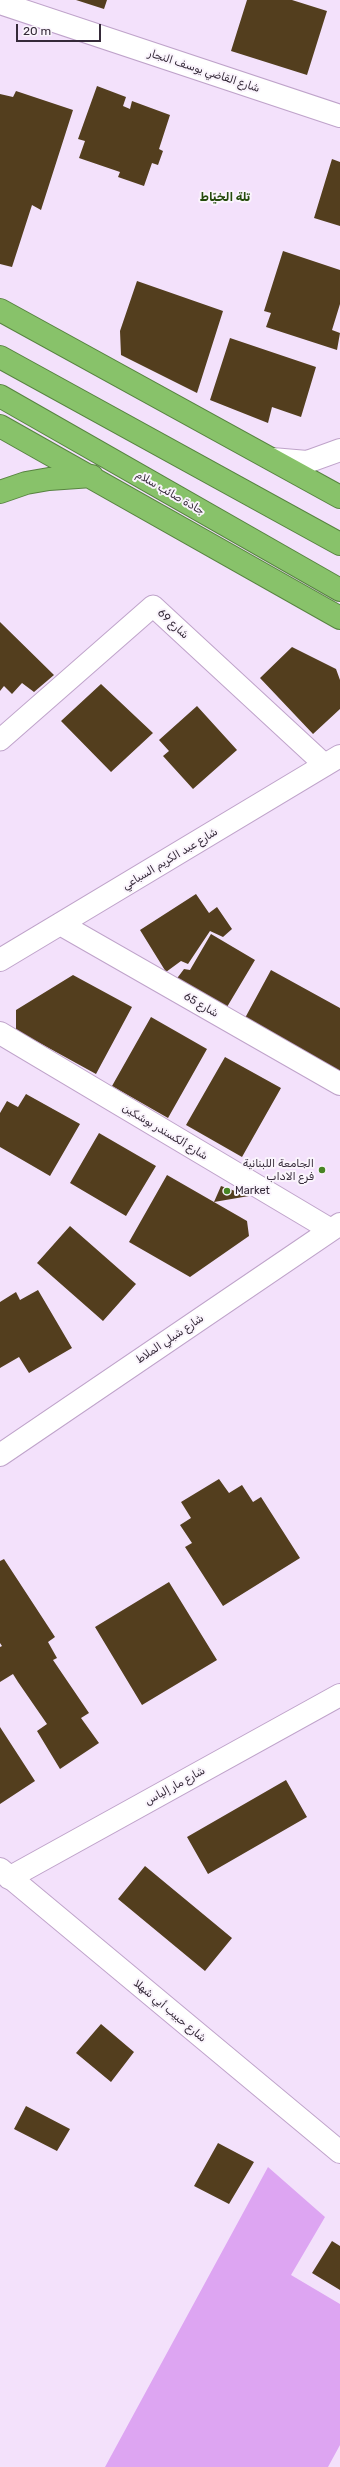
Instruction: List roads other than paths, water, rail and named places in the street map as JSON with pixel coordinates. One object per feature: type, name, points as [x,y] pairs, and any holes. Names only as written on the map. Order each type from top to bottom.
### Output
[{"type":"highway","points":[[0,310],[340,497]]},
{"type":"highway","points":[[0,357],[340,544]]},
{"type":"highway","name":"جادة صائب سلام","points":[[0,396],[340,590]]},
{"type":"highway","points":[[0,426],[92,476],[340,618]]},
{"type":"highway","points":[[0,492],[26,483],[49,479],[92,476]]},
{"type":"street","name":"شارع القاضي يوسف النجار","points":[[0,3],[340,116]]},
{"type":"street","points":[[272,459],[306,462],[340,450]]},
{"type":"street","name":"شارع 69","points":[[0,740],[153,606],[332,760]]},
{"type":"street","name":"شارع عبد الكريم السباعي","points":[[0,960],[62,925],[332,760]]},
{"type":"street","name":"شارع 65","points":[[62,925],[340,1084]]},
{"type":"street","name":"شارع ألكسندر بوشكين","points":[[0,1033],[335,1227]]},
{"type":"street","name":"شارع شبلي الملاط","points":[[0,1455],[335,1227]]},
{"type":"street","name":"شارع مار إلياس","points":[[5,1874],[340,1695]]},
{"type":"street","name":"شارع حبيب أبي شهلا","points":[[5,1874],[340,2152]]},
{"type":"place","name":"الجامعة اللبنانية فرع الاداب","points":[[322,1170]]},
{"type":"place","name":"Market","points":[[227,1191]]},
{"type":"district","name":"تلة الخيّاط","points":[[225,198]]}]
